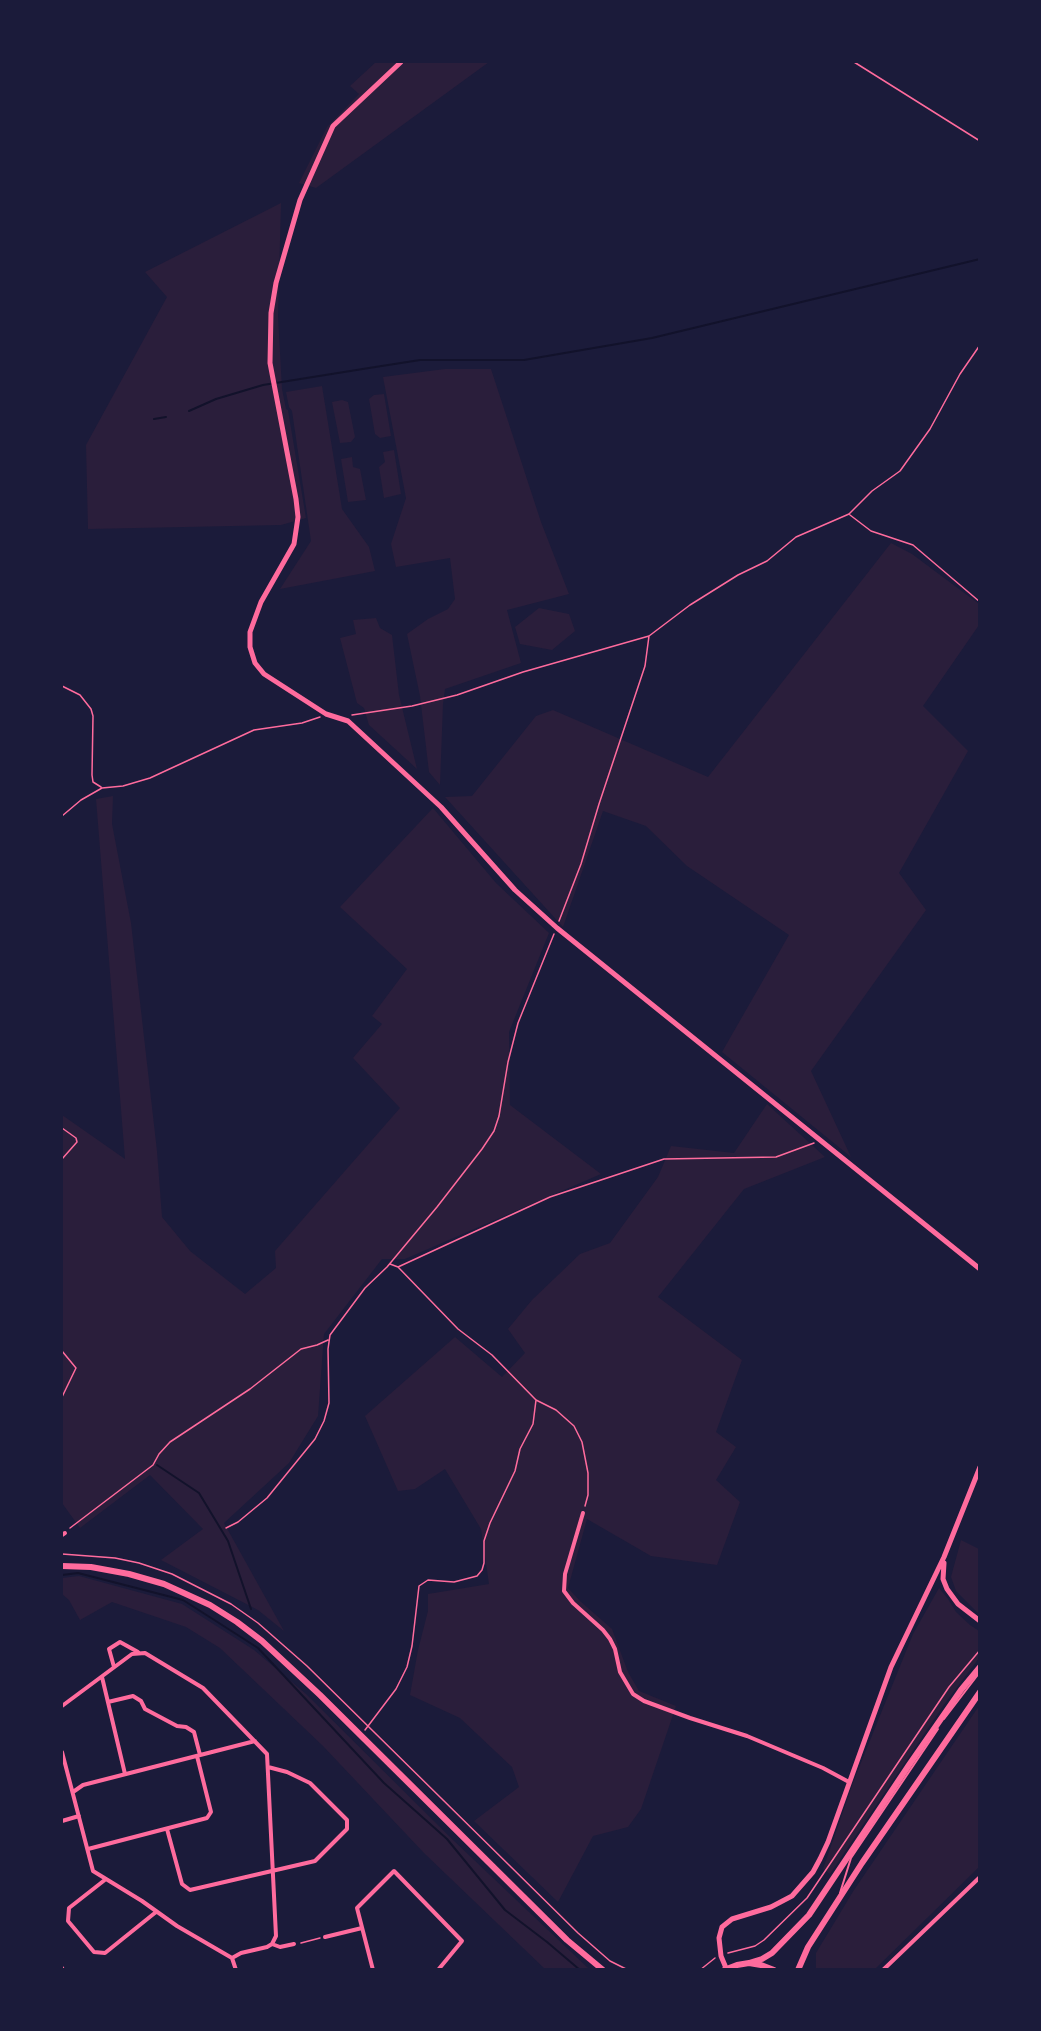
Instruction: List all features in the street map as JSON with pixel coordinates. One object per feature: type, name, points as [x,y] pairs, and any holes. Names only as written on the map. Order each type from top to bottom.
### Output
[{"type":"main road","points":[[62,1566],[91,1567],[129,1574],[164,1584],[210,1605],[262,1641],[567,1940],[603,1969]]},
{"type":"main road","points":[[725,1969],[762,1959],[772,1953],[809,1915],[909,1765],[961,1690],[980,1667]]},
{"type":"main road","points":[[798,1970],[808,1947],[839,1899],[980,1692]]},
{"type":"main road","points":[[749,1963],[774,1970]]},
{"type":"street","points":[[401,62],[333,126],[300,200],[276,283],[271,312],[270,363],[298,517],[294,544],[255,616],[250,632],[250,647],[255,663],[264,674],[326,714],[348,721],[441,807],[515,890],[556,928],[980,1269]]},
{"type":"street","points":[[725,1969],[721,1956],[719,1932],[727,1922],[771,1907],[792,1896],[813,1872],[828,1842],[891,1667],[944,1557],[980,1467]]},
{"type":"street","points":[[583,1513],[565,1574],[564,1591],[573,1603],[610,1639],[620,1672],[633,1694],[644,1701],[690,1718],[747,1736],[823,1768],[849,1782]]},
{"type":"street","points":[[944,1557],[944,1579],[947,1589],[958,1604],[980,1621]]},
{"type":"street","points":[[930,1587],[944,1579]]},
{"type":"street","points":[[114,1667],[109,1649],[120,1642],[138,1653],[150,1656],[203,1688],[267,1754],[276,1936],[272,1944]]},
{"type":"street","points":[[62,1706],[132,1654],[138,1653]]},
{"type":"street","points":[[102,1677],[125,1774]]},
{"type":"street","points":[[88,1849],[207,1818],[211,1812],[194,1732],[186,1727],[177,1726],[146,1709],[141,1701],[133,1696],[108,1702]]},
{"type":"street","points":[[73,1791],[83,1785],[255,1741]]},
{"type":"street","points":[[62,1752],[93,1870],[232,1958],[236,1970]]},
{"type":"street","points":[[167,1829],[182,1884],[190,1890],[315,1861],[347,1829],[346,1820],[310,1783],[287,1772],[268,1767]]},
{"type":"street","points":[[62,1821],[79,1816]]},
{"type":"street","points":[[373,1970],[357,1908],[394,1870],[462,1941],[438,1970]]},
{"type":"street","points":[[883,1970],[980,1877]]},
{"type":"street","points":[[106,1879],[69,1908],[68,1921],[94,1952],[105,1953],[156,1912]]},
{"type":"street","points":[[325,1937],[362,1928]]},
{"type":"street","points":[[232,1958],[272,1944],[280,1947],[294,1944]]},
{"type":"lane","points":[[839,1899],[851,1858],[940,1725],[980,1672]]},
{"type":"path","points":[[854,62],[980,141]]},
{"type":"path","points":[[348,721],[347,716],[412,706],[458,695],[524,672],[649,636],[690,605],[728,581],[767,561],[796,537],[849,514],[872,491],[900,471],[942,411],[960,374],[980,345]]},
{"type":"path","points":[[849,514],[871,531],[913,545],[980,602]]},
{"type":"path","points":[[226,1528],[238,1522],[267,1498],[319,1433],[329,1403],[330,1335],[365,1288],[390,1264],[494,1131],[518,1023],[581,864],[605,783],[645,666],[649,636]]},
{"type":"path","points":[[62,686],[80,695],[91,709],[93,716],[92,775],[93,782],[102,788]]},
{"type":"path","points":[[62,816],[81,800],[102,788],[123,786],[150,778],[254,730],[302,723],[326,714]]},
{"type":"path","points":[[62,1128],[76,1138],[77,1142],[62,1160]]},
{"type":"path","points":[[398,1267],[550,1197],[664,1160],[776,1157],[820,1140]]},
{"type":"path","points":[[390,1264],[398,1267],[458,1329],[492,1355],[536,1400],[562,1415],[574,1426],[582,1442],[588,1473],[588,1495],[583,1513]]},
{"type":"path","points":[[63,1534],[153,1465],[170,1442],[250,1389],[301,1348],[329,1340]]},
{"type":"path","points":[[62,1351],[76,1368],[62,1397]]},
{"type":"path","points":[[361,1736],[396,1689],[407,1667],[412,1646],[419,1586],[428,1580],[454,1582],[477,1576],[482,1570],[484,1541],[490,1523],[515,1471],[520,1449],[533,1424],[536,1400]]},
{"type":"path","points":[[700,1970],[721,1956],[755,1946],[781,1925],[807,1898],[949,1687],[980,1650]]},
{"type":"path","points":[[294,1944],[325,1937]]},
{"type":"shaded area","points":[[376,62],[489,62],[316,188],[299,183],[327,127],[359,94],[350,86]]},
{"type":"shaded area","points":[[281,203],[278,316],[282,389],[288,410],[306,518],[281,525],[88,529],[86,445],[167,297],[145,272]]},
{"type":"shaded area","points":[[445,369],[491,369],[541,522],[569,594],[507,610],[521,663],[445,689],[440,785],[429,772],[420,696],[407,634],[428,619],[448,609],[455,599],[450,558],[396,567],[391,544],[406,498],[383,377]]},
{"type":"shaded area","points":[[322,386],[342,509],[369,547],[375,571],[280,589],[311,541],[292,411],[286,392]]},
{"type":"shaded area","points":[[384,394],[391,436],[380,438],[375,434],[369,399],[374,395]]},
{"type":"shaded area","points":[[342,400],[348,402],[355,437],[351,442],[340,443],[332,402]]},
{"type":"shaded area","points":[[394,450],[401,494],[384,498],[379,467],[385,462],[383,452]]},
{"type":"shaded area","points":[[352,457],[353,467],[360,469],[366,500],[348,502],[341,459]]},
{"type":"shaded area","points":[[891,543],[912,554],[979,604],[979,625],[923,706],[968,751],[899,873],[926,910],[811,1071],[851,1157],[722,1052],[789,935],[687,866],[646,826],[603,811],[563,927],[445,797],[472,796],[536,716],[553,710],[708,777]]},
{"type":"shaded area","points":[[539,608],[569,614],[575,631],[552,650],[520,644],[515,627]]},
{"type":"shaded area","points":[[376,618],[380,628],[392,635],[399,695],[417,769],[369,725],[364,708],[357,703],[340,638],[356,634],[353,620]]},
{"type":"shaded area","points":[[113,796],[112,824],[131,923],[157,1151],[162,1217],[190,1251],[245,1294],[276,1268],[275,1251],[400,1108],[353,1058],[382,1024],[372,1016],[407,969],[340,907],[433,808],[496,883],[549,933],[509,1032],[510,1105],[601,1174],[405,1259],[382,1259],[324,1334],[318,1416],[289,1463],[224,1523],[284,1631],[258,1610],[161,1560],[203,1529],[150,1475],[80,1528],[62,1503],[62,1115],[125,1159],[96,799]]},
{"type":"shaded area","points":[[767,1104],[825,1157],[744,1189],[658,1297],[742,1360],[716,1432],[736,1447],[716,1480],[740,1502],[717,1565],[651,1556],[587,1519],[568,1588],[612,1629],[628,1672],[639,1691],[676,1706],[641,1809],[628,1827],[593,1836],[558,1902],[474,1821],[519,1787],[512,1767],[460,1718],[410,1695],[428,1611],[428,1594],[489,1584],[481,1529],[445,1469],[415,1489],[398,1491],[365,1416],[455,1337],[502,1377],[525,1353],[508,1329],[532,1300],[580,1254],[610,1243],[658,1177],[671,1146],[734,1153]]},
{"type":"shaded area","points":[[961,1540],[979,1549],[979,1614],[956,1591],[951,1577]]},
{"type":"shaded area","points":[[79,1576],[182,1604],[254,1650],[306,1694],[453,1840],[589,1969],[545,1969],[424,1853],[323,1746],[220,1648],[186,1627],[112,1602],[80,1620],[69,1600],[62,1594],[62,1578]]},
{"type":"shaded area","points":[[939,1588],[956,1612],[979,1631],[979,1658],[943,1706],[830,1874],[823,1869],[854,1780],[913,1634]]},
{"type":"shaded area","points":[[979,1706],[979,1867],[875,1969],[816,1969],[816,1953],[854,1890]]},
{"type":"waterway","points":[[189,411],[216,399],[263,385],[369,368],[420,360],[524,360],[652,338],[980,259]]},
{"type":"waterway","points":[[154,419],[166,417]]},
{"type":"waterway","points":[[157,1465],[199,1493],[228,1541],[251,1609]]},
{"type":"waterway","points":[[62,1575],[78,1573],[183,1600],[258,1648],[384,1783],[447,1839],[505,1910],[580,1970]]}]
